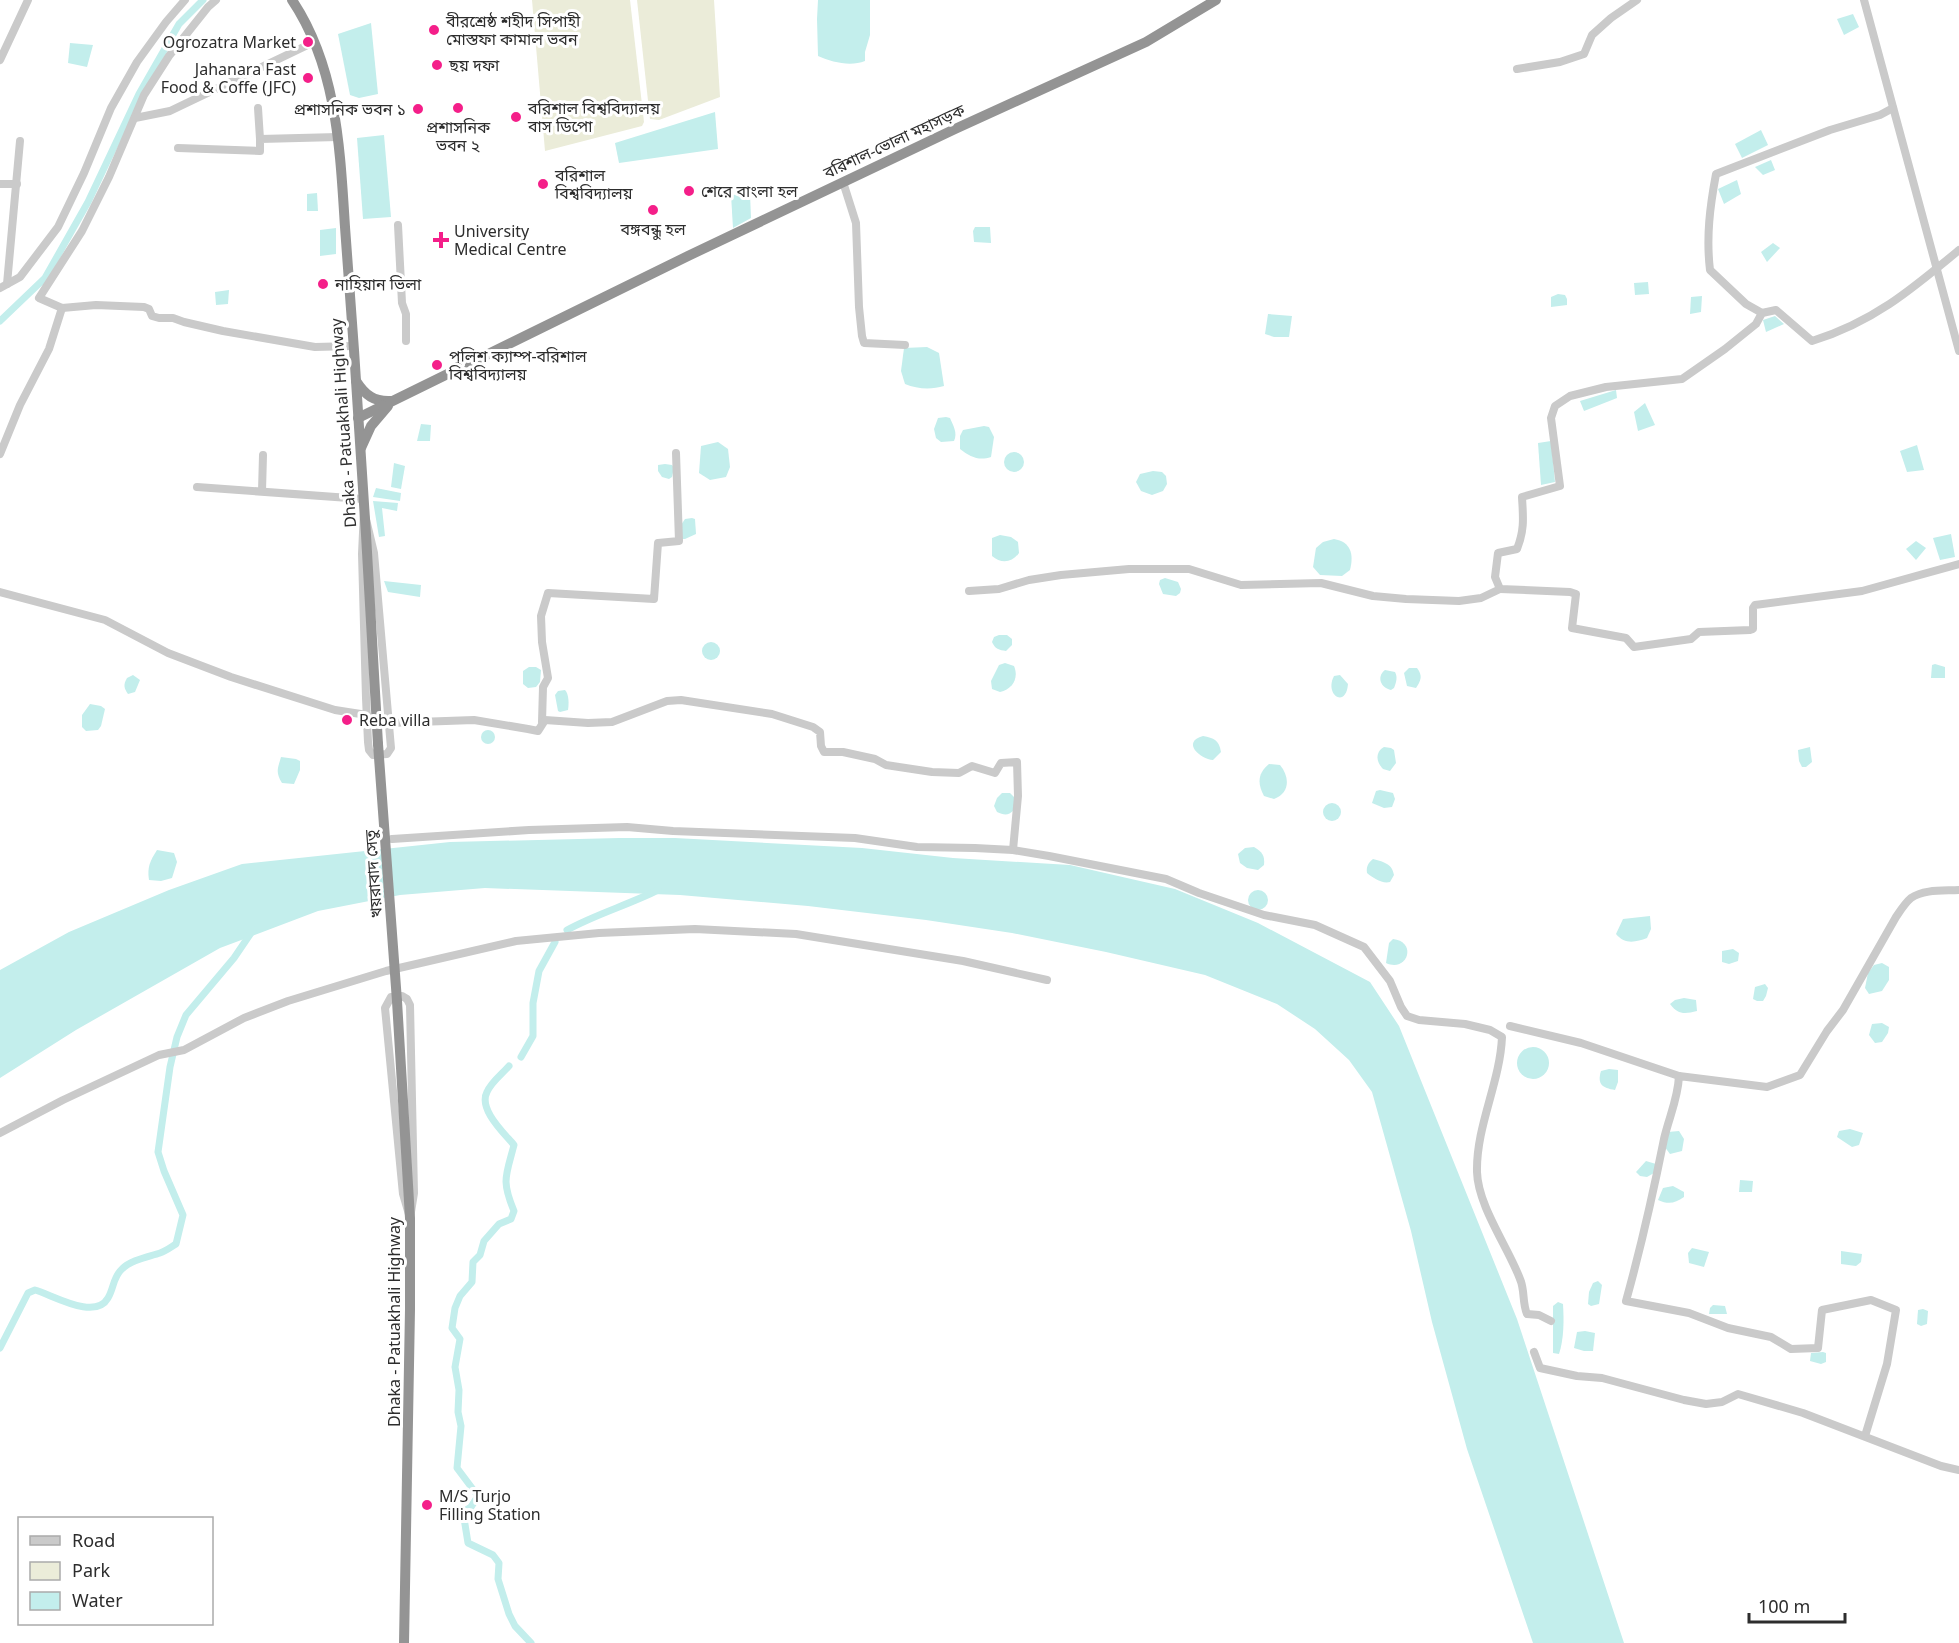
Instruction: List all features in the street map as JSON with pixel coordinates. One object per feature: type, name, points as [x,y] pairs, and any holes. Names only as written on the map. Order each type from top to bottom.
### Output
[{"type":"highway","name":"বরিশাল-ভোলা মহাসড়ক","points":[[358,418],[843,182],[1146,42],[1216,0]]},
{"type":"highway","name":"Dhaka - Patuakhali Highway","points":[[293,2],[314,42],[332,94],[338,137],[361,448],[378,744]]},
{"type":"highway","points":[[356,381],[361,390],[375,400],[392,401]]},
{"type":"highway","points":[[361,448],[371,426],[392,401]]},
{"type":"highway","name":"খয়রাবাদ সেতু","points":[[378,744],[397,1001]]},
{"type":"highway","name":"Dhaka - Patuakhali Highway","points":[[397,1001],[410,1218],[404,1643]]},
{"type":"street","points":[[0,60],[28,0]]},
{"type":"street","points":[[4,286],[20,277],[58,227],[111,108],[137,62],[185,0]]},
{"type":"street","points":[[216,0],[170,56],[144,95],[82,231],[39,298],[62,308],[96,305],[144,306],[149,309],[152,316],[173,318],[223,331],[315,347],[353,346]]},
{"type":"street","points":[[1517,69],[1560,62],[1584,54],[1592,34],[1637,0]]},
{"type":"street","points":[[1864,0],[1959,351]]},
{"type":"street","points":[[135,118],[170,111],[314,42]]},
{"type":"street","points":[[178,148],[260,152],[258,108]]},
{"type":"street","points":[[1893,108],[1716,174],[1707,246],[1710,270],[1746,304],[1762,312],[1776,310],[1812,341],[1863,321],[1900,298],[1959,250]]},
{"type":"street","points":[[260,139],[338,137]]},
{"type":"street","points":[[4,286],[20,141]]},
{"type":"street","points":[[843,182],[856,223],[859,308],[864,343],[905,345]]},
{"type":"street","points":[[0,184],[16,184]]},
{"type":"street","points":[[398,225],[402,303],[406,314],[406,341]]},
{"type":"street","points":[[0,454],[20,405],[49,349],[62,308]]},
{"type":"street","points":[[1500,589],[1495,577],[1498,554],[1517,549],[1520,542],[1524,518],[1522,497],[1560,486],[1551,418],[1556,406],[1570,396],[1606,387],[1682,379],[1756,324],[1762,312]]},
{"type":"street","points":[[389,723],[474,720],[538,731],[542,722],[543,687],[548,678],[542,642],[541,616],[548,593],[654,599],[658,543],[679,542],[676,453]]},
{"type":"street","points":[[262,491],[263,455]]},
{"type":"street","points":[[197,487],[363,499]]},
{"type":"street","points":[[364,511],[374,553],[391,748],[387,754],[373,755],[369,750],[367,715],[362,554],[364,511]]},
{"type":"street","points":[[969,591],[999,588],[1061,575],[1129,569],[1189,569],[1241,585],[1321,583],[1373,596],[1406,599],[1459,601],[1482,598],[1500,589],[1570,592],[1576,594],[1572,628],[1626,638],[1634,647],[1691,639],[1699,632],[1750,630],[1754,626],[1753,608],[1755,605],[1862,591],[1959,564]]},
{"type":"street","points":[[0,592],[105,620],[168,653],[231,677],[335,710],[367,715]]},
{"type":"street","points":[[542,722],[548,720],[612,722],[667,701],[681,700],[772,714],[813,727],[820,732],[824,752],[843,752],[875,759],[886,765],[900,768],[959,773],[972,766],[995,773],[1001,763],[1017,762],[1018,795],[1013,850]]},
{"type":"street","points":[[392,839],[529,830],[627,827],[673,831],[826,836],[917,847],[1013,850],[1167,879],[1264,915],[1315,925],[1364,947],[1390,981],[1407,1016],[1419,1020],[1465,1024],[1490,1030],[1502,1037],[1500,1059],[1481,1139],[1477,1172],[1480,1193],[1522,1282],[1523,1304],[1527,1314],[1539,1315],[1551,1321]]},
{"type":"street","points":[[1510,1026],[1581,1043],[1679,1076],[1767,1087],[1800,1075],[1848,1002],[1896,917],[1912,897],[1932,891],[1959,890]]},
{"type":"street","points":[[0,1133],[63,1100],[159,1055],[184,1050],[244,1018],[288,1000],[386,970],[516,940],[599,933],[695,929],[796,934],[963,961],[1047,980]]},
{"type":"street","points":[[402,996],[410,1005],[414,1194],[410,1218],[403,1194],[386,1008],[391,997],[402,996]]},
{"type":"street","points":[[1679,1076],[1678,1093],[1665,1136],[1643,1239],[1626,1301],[1689,1313],[1728,1328],[1771,1337],[1791,1349],[1818,1348],[1822,1310],[1871,1299],[1896,1310],[1887,1364],[1865,1436]]},
{"type":"street","points":[[1534,1352],[1540,1368],[1577,1376],[1602,1378],[1684,1400],[1706,1404],[1722,1402],[1738,1394],[1803,1413],[1941,1466],[1959,1470]]},
{"type":"green space","points":[[532,0],[630,0],[644,122],[642,126],[545,151]]},
{"type":"green space","points":[[637,0],[714,0],[720,97],[659,120],[650,119]]},
{"type":"water","points":[[818,0],[870,0],[870,35],[865,61],[853,64],[841,63],[818,56]]},
{"type":"water","points":[[1853,14],[1859,27],[1844,35],[1837,19]]},
{"type":"water","points":[[371,23],[378,94],[359,98],[350,95],[338,34]]},
{"type":"water","points":[[70,43],[93,45],[87,67],[68,63]]},
{"type":"water","points":[[715,112],[718,149],[619,163],[615,143]]},
{"type":"water","points":[[1761,130],[1768,145],[1742,158],[1735,144]]},
{"type":"water","points":[[384,135],[391,217],[363,219],[357,138]]},
{"type":"water","points":[[1771,160],[1775,170],[1763,175],[1755,167]]},
{"type":"water","points":[[1737,180],[1741,194],[1724,204],[1718,189]]},
{"type":"water","points":[[317,193],[318,211],[307,211],[307,194]]},
{"type":"water","points":[[750,194],[751,218],[733,228],[731,195]]},
{"type":"water","points":[[975,227],[990,227],[991,243],[974,242]]},
{"type":"water","points":[[336,228],[336,254],[320,256],[320,230]]},
{"type":"water","points":[[1773,243],[1780,248],[1767,262],[1761,252]]},
{"type":"water","points":[[1648,282],[1649,294],[1635,295],[1634,283]]},
{"type":"water","points":[[229,290],[228,304],[216,305],[215,292]]},
{"type":"water","points":[[1558,294],[1565,295],[1567,305],[1551,307],[1551,297]]},
{"type":"water","points":[[1702,296],[1701,312],[1690,314],[1691,297]]},
{"type":"water","points":[[1268,314],[1292,316],[1289,337],[1274,337],[1265,334]]},
{"type":"water","points":[[1775,316],[1784,324],[1766,332],[1763,320]]},
{"type":"water","points":[[927,347],[939,353],[944,386],[924,388],[905,384],[901,371],[904,348]]},
{"type":"water","points":[[1616,390],[1617,398],[1584,411],[1580,401]]},
{"type":"water","points":[[1645,403],[1655,425],[1638,431],[1634,412]]},
{"type":"water","points":[[938,418],[950,418],[955,438],[954,441],[941,442],[936,438],[934,429]]},
{"type":"water","points":[[421,424],[431,425],[430,441],[417,441]]},
{"type":"water","points":[[989,427],[994,437],[991,457],[975,458],[960,449],[960,436],[963,430]]},
{"type":"water","points":[[1551,441],[1555,482],[1541,485],[1538,443]]},
{"type":"water","points":[[718,442],[728,449],[730,467],[726,477],[710,480],[699,473],[701,446]]},
{"type":"water","points":[[1917,445],[1924,470],[1907,472],[1900,451]]},
{"type":"water","points":[[1010,452],[1018,452],[1024,458],[1024,466],[1018,472],[1010,472],[1004,466],[1004,458]]},
{"type":"water","points":[[394,463],[405,466],[401,489],[391,487]]},
{"type":"water","points":[[658,465],[672,465],[674,468],[672,477],[669,479],[662,477],[658,471]]},
{"type":"water","points":[[1153,471],[1162,472],[1166,476],[1167,484],[1163,491],[1152,495],[1141,491],[1136,482],[1140,474]]},
{"type":"water","points":[[376,488],[401,493],[400,501],[373,497]]},
{"type":"water","points":[[373,501],[398,503],[397,511],[382,508],[385,536],[379,537]]},
{"type":"water","points":[[685,519],[695,519],[696,534],[681,539],[681,525]]},
{"type":"water","points":[[1951,534],[1955,557],[1940,560],[1933,538]]},
{"type":"water","points":[[1000,535],[1011,537],[1018,542],[1019,553],[1010,560],[1003,561],[992,556],[992,538]]},
{"type":"water","points":[[1334,539],[1348,546],[1352,559],[1350,570],[1342,576],[1320,575],[1313,567],[1316,548],[1323,542]]},
{"type":"water","points":[[1916,541],[1926,548],[1916,560],[1906,549]]},
{"type":"water","points":[[1165,578],[1178,582],[1180,593],[1176,596],[1163,594],[1159,584],[1160,580]]},
{"type":"water","points":[[384,581],[421,585],[420,597],[388,592]]},
{"type":"water","points":[[1007,635],[1012,639],[1012,645],[1006,651],[997,649],[992,642],[994,637]]},
{"type":"water","points":[[711,642],[717,645],[720,651],[717,657],[711,660],[705,657],[702,651],[705,645]]},
{"type":"water","points":[[1005,663],[1014,666],[1016,675],[1011,686],[1000,692],[992,689],[991,681],[999,665]]},
{"type":"water","points":[[1932,665],[1945,667],[1945,678],[1931,678]]},
{"type":"water","points":[[529,667],[541,670],[540,682],[536,687],[528,688],[523,684],[523,671]]},
{"type":"water","points":[[1409,668],[1417,668],[1420,673],[1420,680],[1416,688],[1407,686],[1404,673]]},
{"type":"water","points":[[1385,670],[1396,674],[1394,688],[1391,690],[1385,687],[1380,679]]},
{"type":"water","points":[[133,675],[140,680],[135,692],[128,694],[125,683],[127,678]]},
{"type":"water","points":[[1340,675],[1348,684],[1344,696],[1340,697],[1334,693],[1332,683],[1334,676]]},
{"type":"water","points":[[565,690],[569,702],[568,710],[560,712],[555,695],[558,691]]},
{"type":"water","points":[[90,704],[105,709],[98,730],[86,731],[82,727],[82,715]]},
{"type":"water","points":[[485,730],[491,730],[495,737],[491,744],[485,744],[481,740],[481,734]]},
{"type":"water","points":[[1203,736],[1213,739],[1219,745],[1221,752],[1213,760],[1198,754],[1193,746],[1193,742]]},
{"type":"water","points":[[1384,747],[1394,750],[1396,763],[1390,771],[1383,769],[1378,760],[1378,754]]},
{"type":"water","points":[[1810,747],[1812,762],[1802,767],[1798,750]]},
{"type":"water","points":[[281,757],[300,761],[300,770],[294,784],[282,783],[278,776]]},
{"type":"water","points":[[1269,764],[1280,765],[1287,779],[1286,789],[1274,799],[1264,796],[1260,787],[1261,775]]},
{"type":"water","points":[[1376,791],[1393,793],[1395,799],[1392,807],[1384,808],[1372,803]]},
{"type":"water","points":[[1002,793],[1010,793],[1014,797],[1014,810],[1008,814],[997,812],[994,806]]},
{"type":"water","points":[[1328,803],[1336,803],[1341,808],[1339,819],[1328,821],[1323,816],[1323,808]]},
{"type":"water","points":[[675,838],[862,848],[953,858],[1070,865],[1175,889],[1258,923],[1370,982],[1399,1026],[1517,1319],[1624,1643],[1533,1643],[1467,1449],[1432,1322],[1411,1231],[1372,1092],[1349,1060],[1315,1029],[1277,1004],[1205,975],[1012,933],[808,906],[680,895],[485,888],[400,895],[318,911],[220,948],[76,1030],[0,1078],[0,970],[69,932],[169,890],[242,864],[450,842]]},
{"type":"water","points":[[1254,847],[1261,852],[1264,859],[1264,865],[1258,870],[1247,868],[1240,863],[1238,854],[1245,848]]},
{"type":"water","points":[[157,850],[174,853],[177,862],[172,878],[161,881],[149,880],[148,871]]},
{"type":"water","points":[[1373,859],[1391,868],[1394,875],[1390,882],[1375,879],[1367,873],[1368,865]]},
{"type":"water","points":[[1254,890],[1262,890],[1268,896],[1268,904],[1262,910],[1254,910],[1248,904],[1248,896]]},
{"type":"water","points":[[1650,916],[1651,929],[1647,938],[1627,941],[1616,934],[1623,919]]},
{"type":"water","points":[[1393,939],[1405,945],[1407,956],[1404,961],[1393,965],[1386,963],[1389,943]]},
{"type":"water","points":[[1733,949],[1739,953],[1738,961],[1729,964],[1722,962],[1722,951]]},
{"type":"water","points":[[1882,963],[1889,967],[1889,980],[1882,991],[1869,994],[1865,988],[1868,973],[1874,965]]},
{"type":"water","points":[[1765,984],[1768,988],[1763,1001],[1753,999],[1755,987]]},
{"type":"water","points":[[1684,998],[1696,1000],[1697,1011],[1682,1013],[1670,1004]]},
{"type":"water","points":[[1882,1023],[1889,1027],[1888,1033],[1882,1042],[1875,1043],[1869,1035],[1872,1024]]},
{"type":"water","points":[[1533,1047],[1545,1051],[1549,1063],[1545,1075],[1533,1079],[1521,1075],[1517,1063],[1521,1051]]},
{"type":"water","points":[[1618,1070],[1615,1090],[1604,1087],[1600,1082],[1601,1071]]},
{"type":"water","points":[[1850,1129],[1863,1133],[1859,1145],[1852,1147],[1837,1137],[1839,1131]]},
{"type":"water","points":[[1679,1131],[1684,1139],[1682,1151],[1670,1154],[1664,1146],[1668,1132]]},
{"type":"water","points":[[1646,1161],[1656,1164],[1654,1173],[1647,1177],[1640,1176],[1636,1172]]},
{"type":"water","points":[[1740,1180],[1753,1181],[1752,1192],[1739,1192]]},
{"type":"water","points":[[1673,1186],[1684,1192],[1684,1197],[1672,1203],[1658,1200],[1663,1188]]},
{"type":"water","points":[[1692,1248],[1709,1252],[1704,1267],[1689,1263],[1688,1253]]},
{"type":"water","points":[[1841,1251],[1862,1254],[1861,1262],[1856,1266],[1841,1264]]},
{"type":"water","points":[[1598,1281],[1602,1285],[1599,1304],[1591,1306],[1588,1304],[1589,1292],[1593,1283]]},
{"type":"water","points":[[1558,1302],[1563,1304],[1564,1316],[1559,1354],[1553,1353],[1553,1306]]},
{"type":"water","points":[[1713,1305],[1725,1306],[1727,1314],[1709,1314]]},
{"type":"water","points":[[1918,1310],[1928,1311],[1927,1324],[1921,1326],[1917,1324]]},
{"type":"water","points":[[1577,1332],[1595,1333],[1593,1351],[1574,1348]]},
{"type":"water","points":[[1811,1353],[1826,1353],[1826,1362],[1821,1364],[1810,1361]]},
{"type":"waterway","points":[[0,321],[45,278],[88,202],[139,94],[179,24],[203,0]]},
{"type":"waterway","points":[[567,930],[658,890]]},
{"type":"waterway","points":[[0,1348],[28,1293],[35,1290],[73,1304],[94,1307],[102,1304],[108,1298],[119,1272],[126,1266],[176,1244],[183,1215],[158,1152],[170,1067],[177,1037],[186,1015],[234,958],[253,930]]},
{"type":"waterway","points":[[521,1057],[533,1036],[533,1003],[539,971],[555,942]]},
{"type":"waterway","points":[[509,1066],[491,1085],[485,1099],[493,1120],[514,1145],[506,1178],[507,1192],[514,1211],[511,1219],[499,1224],[484,1241],[480,1255],[473,1262],[472,1282],[460,1296],[455,1308],[452,1328],[460,1339],[455,1367],[461,1426],[457,1468],[478,1496],[471,1507],[463,1512],[468,1543],[493,1555],[499,1563],[498,1579],[509,1614],[515,1626],[531,1643]]},
{"type":"place","name":"বীরশ্রেষ্ঠ শহীদ সিপাহী মোস্তফা কামাল ভবন","points":[[434,30]]},
{"type":"place","name":"Ogrozatra Market","points":[[308,42]]},
{"type":"place","name":"ছয় দফা","points":[[437,65]]},
{"type":"place","name":"Jahanara Fast Food & Coffe (JFC)","points":[[308,78]]},
{"type":"place","name":"প্রশাসনিক ভবন ২","points":[[458,108]]},
{"type":"place","name":"প্রশাসনিক ভবন ১","points":[[418,109]]},
{"type":"place","name":"বরিশাল বিশ্ববিদ্যালয় বাস ডিপো","points":[[516,117]]},
{"type":"place","name":"বরিশাল বিশ্ববিদ্যালয়","points":[[543,184]]},
{"type":"place","name":"শেরে বাংলা হল","points":[[689,191]]},
{"type":"place","name":"বঙ্গবন্ধু হল","points":[[653,210]]},
{"type":"place","name":"University Medical Centre","points":[[441,240]]},
{"type":"place","name":"নাহিয়ান ভিলা","points":[[323,284]]},
{"type":"place","name":"পুলিশ ক্যাম্প-বরিশাল বিশ্ববিদ্যালয়","points":[[437,365]]},
{"type":"place","name":"Reba villa","points":[[347,720]]},
{"type":"place","name":"M/S Turjo Filling Station","points":[[427,1505]]}]
